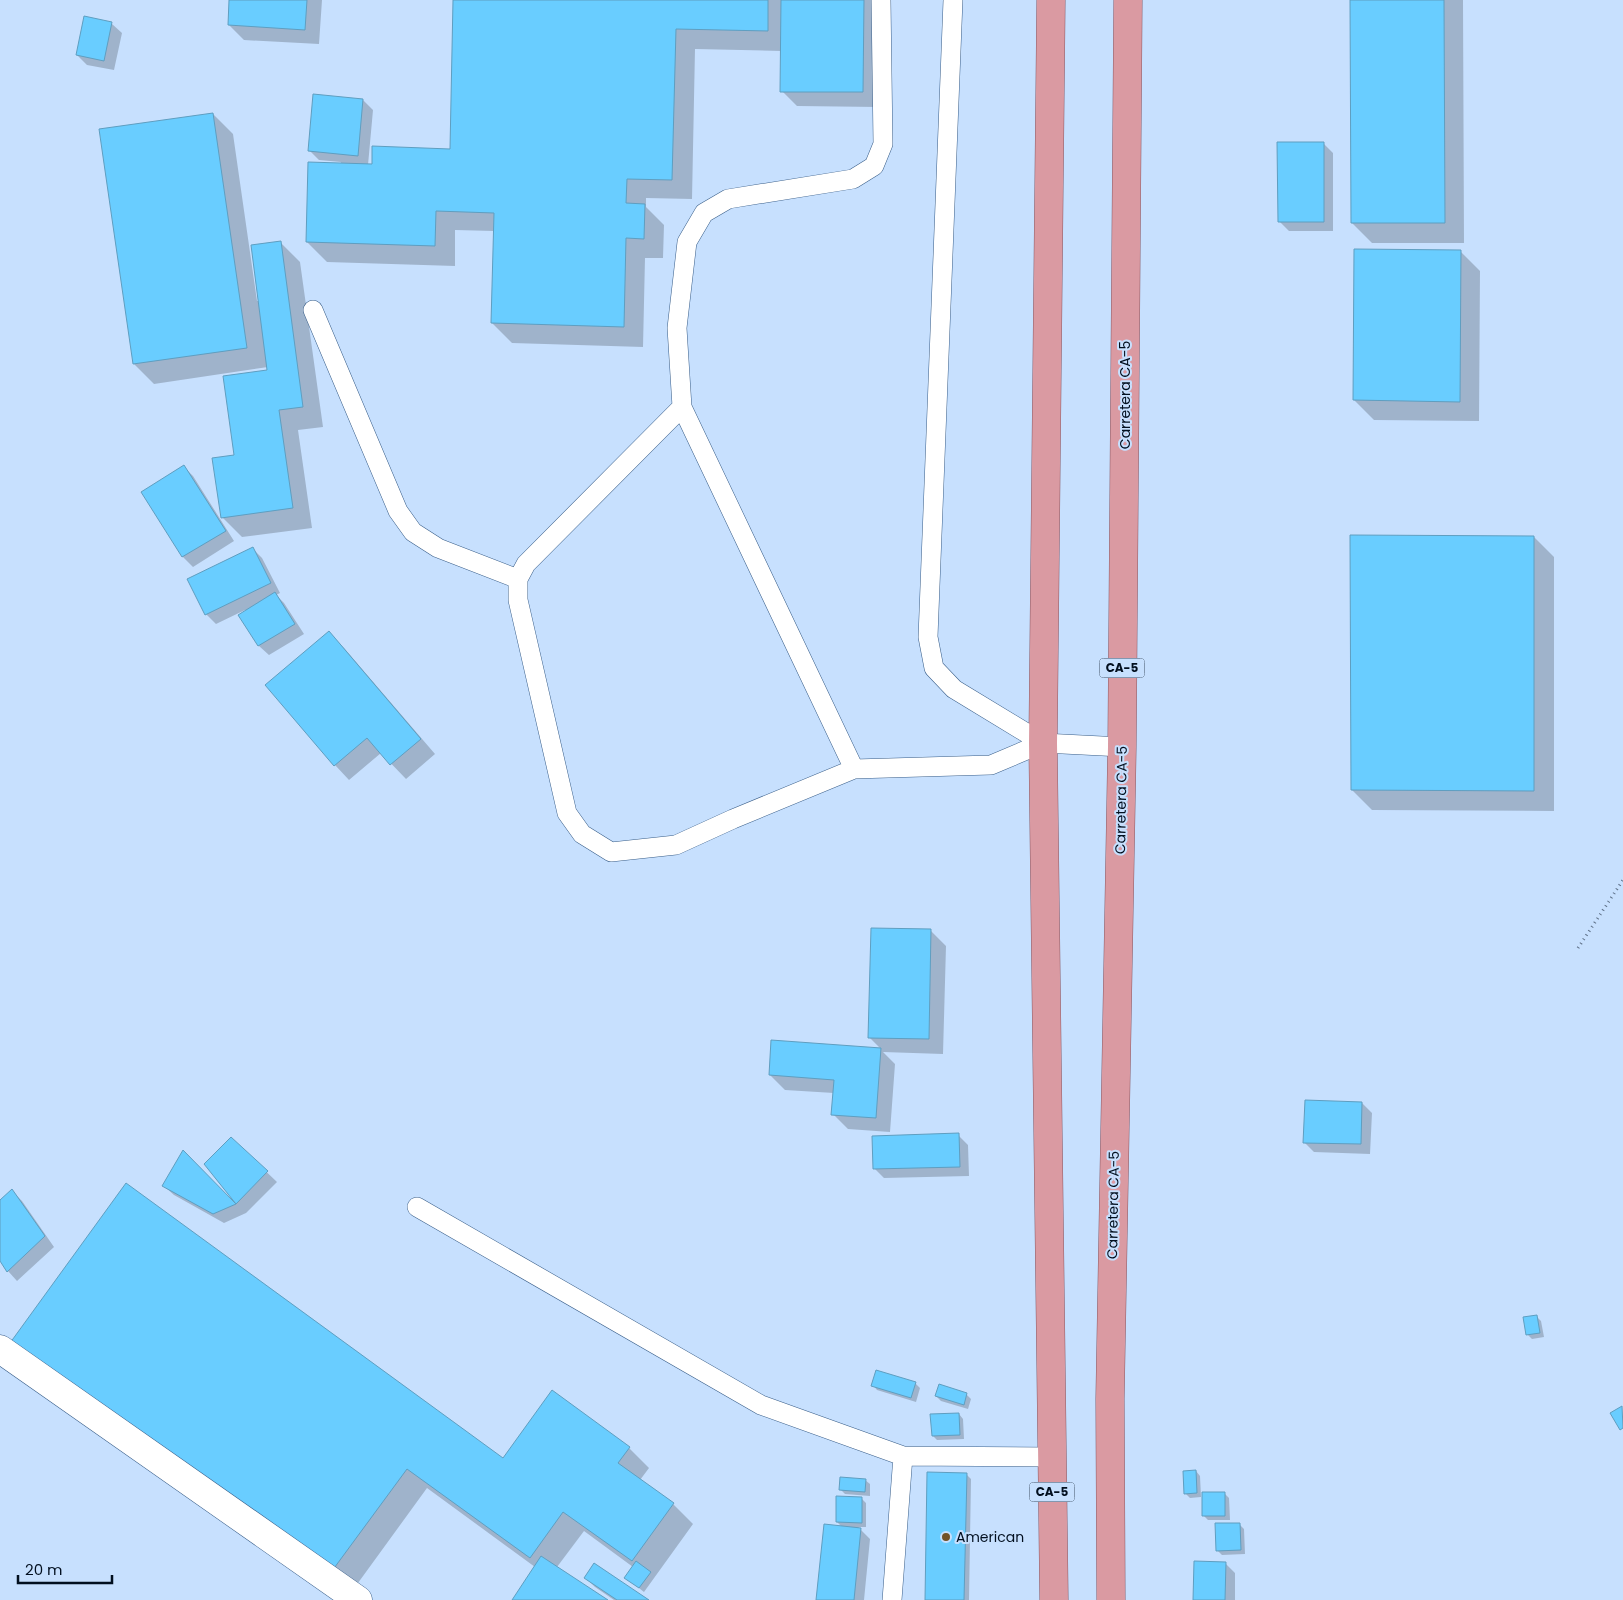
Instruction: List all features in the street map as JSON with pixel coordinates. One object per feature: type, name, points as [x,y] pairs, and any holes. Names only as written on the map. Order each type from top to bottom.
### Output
[{"type":"highway","name":"CA-5","points":[[1051,0],[1042,743],[1054,1600]]},
{"type":"highway","name":"Carretera CA-5","points":[[1111,1600],[1110,1399],[1122,747],[1128,0]]},
{"type":"street","points":[[0,1349],[358,1600]]},
{"type":"lane","points":[[854,769],[682,407],[677,328],[687,242],[704,213],[728,199],[853,180],[874,166],[883,144],[881,0]]},
{"type":"lane","points":[[953,0],[928,637],[934,668],[954,689],[1042,743]]},
{"type":"lane","points":[[314,310],[398,511],[414,532],[438,548],[518,579]]},
{"type":"lane","points":[[682,407],[526,564],[518,579],[518,600],[567,813],[582,834],[611,852],[676,845],[733,819],[854,769],[991,765],[1042,743],[1122,747]]},
{"type":"lane","points":[[417,1208],[761,1405],[902,1456],[1051,1456]]},
{"type":"lane","points":[[892,1600],[902,1456]]},
{"type":"path","points":[[1578,948],[1623,880]]},
{"type":"building","points":[[229,0],[307,0],[305,30],[228,25]]},
{"type":"building","points":[[453,0],[768,0],[768,31],[676,29],[672,180],[627,179],[626,203],[645,204],[644,239],[626,238],[624,327],[491,323],[494,213],[436,211],[435,246],[306,242],[308,162],[372,164],[372,146],[450,149]]},
{"type":"building","points":[[781,0],[864,0],[863,92],[780,92]]},
{"type":"building","points":[[1350,0],[1444,0],[1445,223],[1351,223]]},
{"type":"building","points":[[84,16],[112,22],[104,61],[76,55]]},
{"type":"building","points":[[313,94],[363,99],[358,156],[308,151]]},
{"type":"building","points":[[213,113],[247,348],[133,364],[99,129]]},
{"type":"building","points":[[1277,142],[1324,142],[1324,222],[1278,222]]},
{"type":"building","points":[[281,241],[303,407],[279,410],[293,508],[221,518],[212,458],[234,455],[223,376],[267,370],[251,245]]},
{"type":"building","points":[[1354,249],[1461,250],[1460,402],[1353,400]]},
{"type":"building","points":[[184,465],[226,531],[182,557],[141,492]]},
{"type":"building","points":[[1350,535],[1534,536],[1534,791],[1351,790]]},
{"type":"building","points":[[253,547],[271,583],[205,615],[187,579]]},
{"type":"building","points":[[275,592],[295,624],[258,646],[238,615]]},
{"type":"building","points":[[329,631],[421,739],[390,765],[367,738],[334,766],[265,685]]},
{"type":"building","points":[[871,928],[931,929],[929,1039],[868,1038]]},
{"type":"building","points":[[771,1040],[881,1048],[876,1118],[831,1115],[834,1080],[769,1075]]},
{"type":"building","points":[[1305,1100],[1362,1102],[1361,1144],[1303,1143]]},
{"type":"building","points":[[959,1133],[960,1167],[873,1169],[872,1136]]},
{"type":"building","points":[[231,1137],[268,1171],[236,1204],[204,1164]]},
{"type":"building","points":[[183,1150],[236,1204],[213,1214],[162,1186]]},
{"type":"building","points":[[126,1183],[503,1458],[552,1390],[630,1447],[618,1463],[674,1503],[632,1561],[563,1512],[530,1558],[407,1469],[329,1575],[10,1343]]},
{"type":"building","points":[[12,1189],[45,1236],[7,1272],[0,1261],[0,1200]]},
{"type":"building","points":[[1537,1315],[1540,1333],[1526,1335],[1523,1317]]},
{"type":"building","points":[[876,1370],[916,1382],[911,1398],[871,1386]]},
{"type":"building","points":[[939,1384],[967,1393],[964,1405],[935,1396]]},
{"type":"building","points":[[1622,1406],[1623,1428],[1620,1430],[1610,1413]]},
{"type":"building","points":[[959,1413],[960,1435],[932,1436],[930,1414]]},
{"type":"building","points":[[1196,1470],[1197,1493],[1184,1494],[1183,1471]]},
{"type":"building","name":"American","points":[[927,1472],[967,1473],[964,1600],[925,1600]]},
{"type":"building","points":[[840,1477],[866,1479],[865,1492],[839,1490]]},
{"type":"building","points":[[1202,1492],[1225,1492],[1225,1516],[1202,1516]]},
{"type":"building","points":[[836,1496],[862,1497],[862,1523],[836,1522]]},
{"type":"building","points":[[1215,1523],[1240,1523],[1241,1550],[1216,1551]]},
{"type":"building","points":[[824,1524],[861,1528],[854,1600],[816,1600]]},
{"type":"building","points":[[541,1556],[608,1600],[512,1600]]},
{"type":"building","points":[[636,1561],[651,1572],[639,1588],[624,1578]]},
{"type":"building","points":[[1194,1561],[1226,1562],[1225,1600],[1193,1600]]},
{"type":"building","points":[[594,1563],[649,1600],[617,1600],[584,1578]]},
{"type":"place","name":"American","points":[[946,1537]]}]
